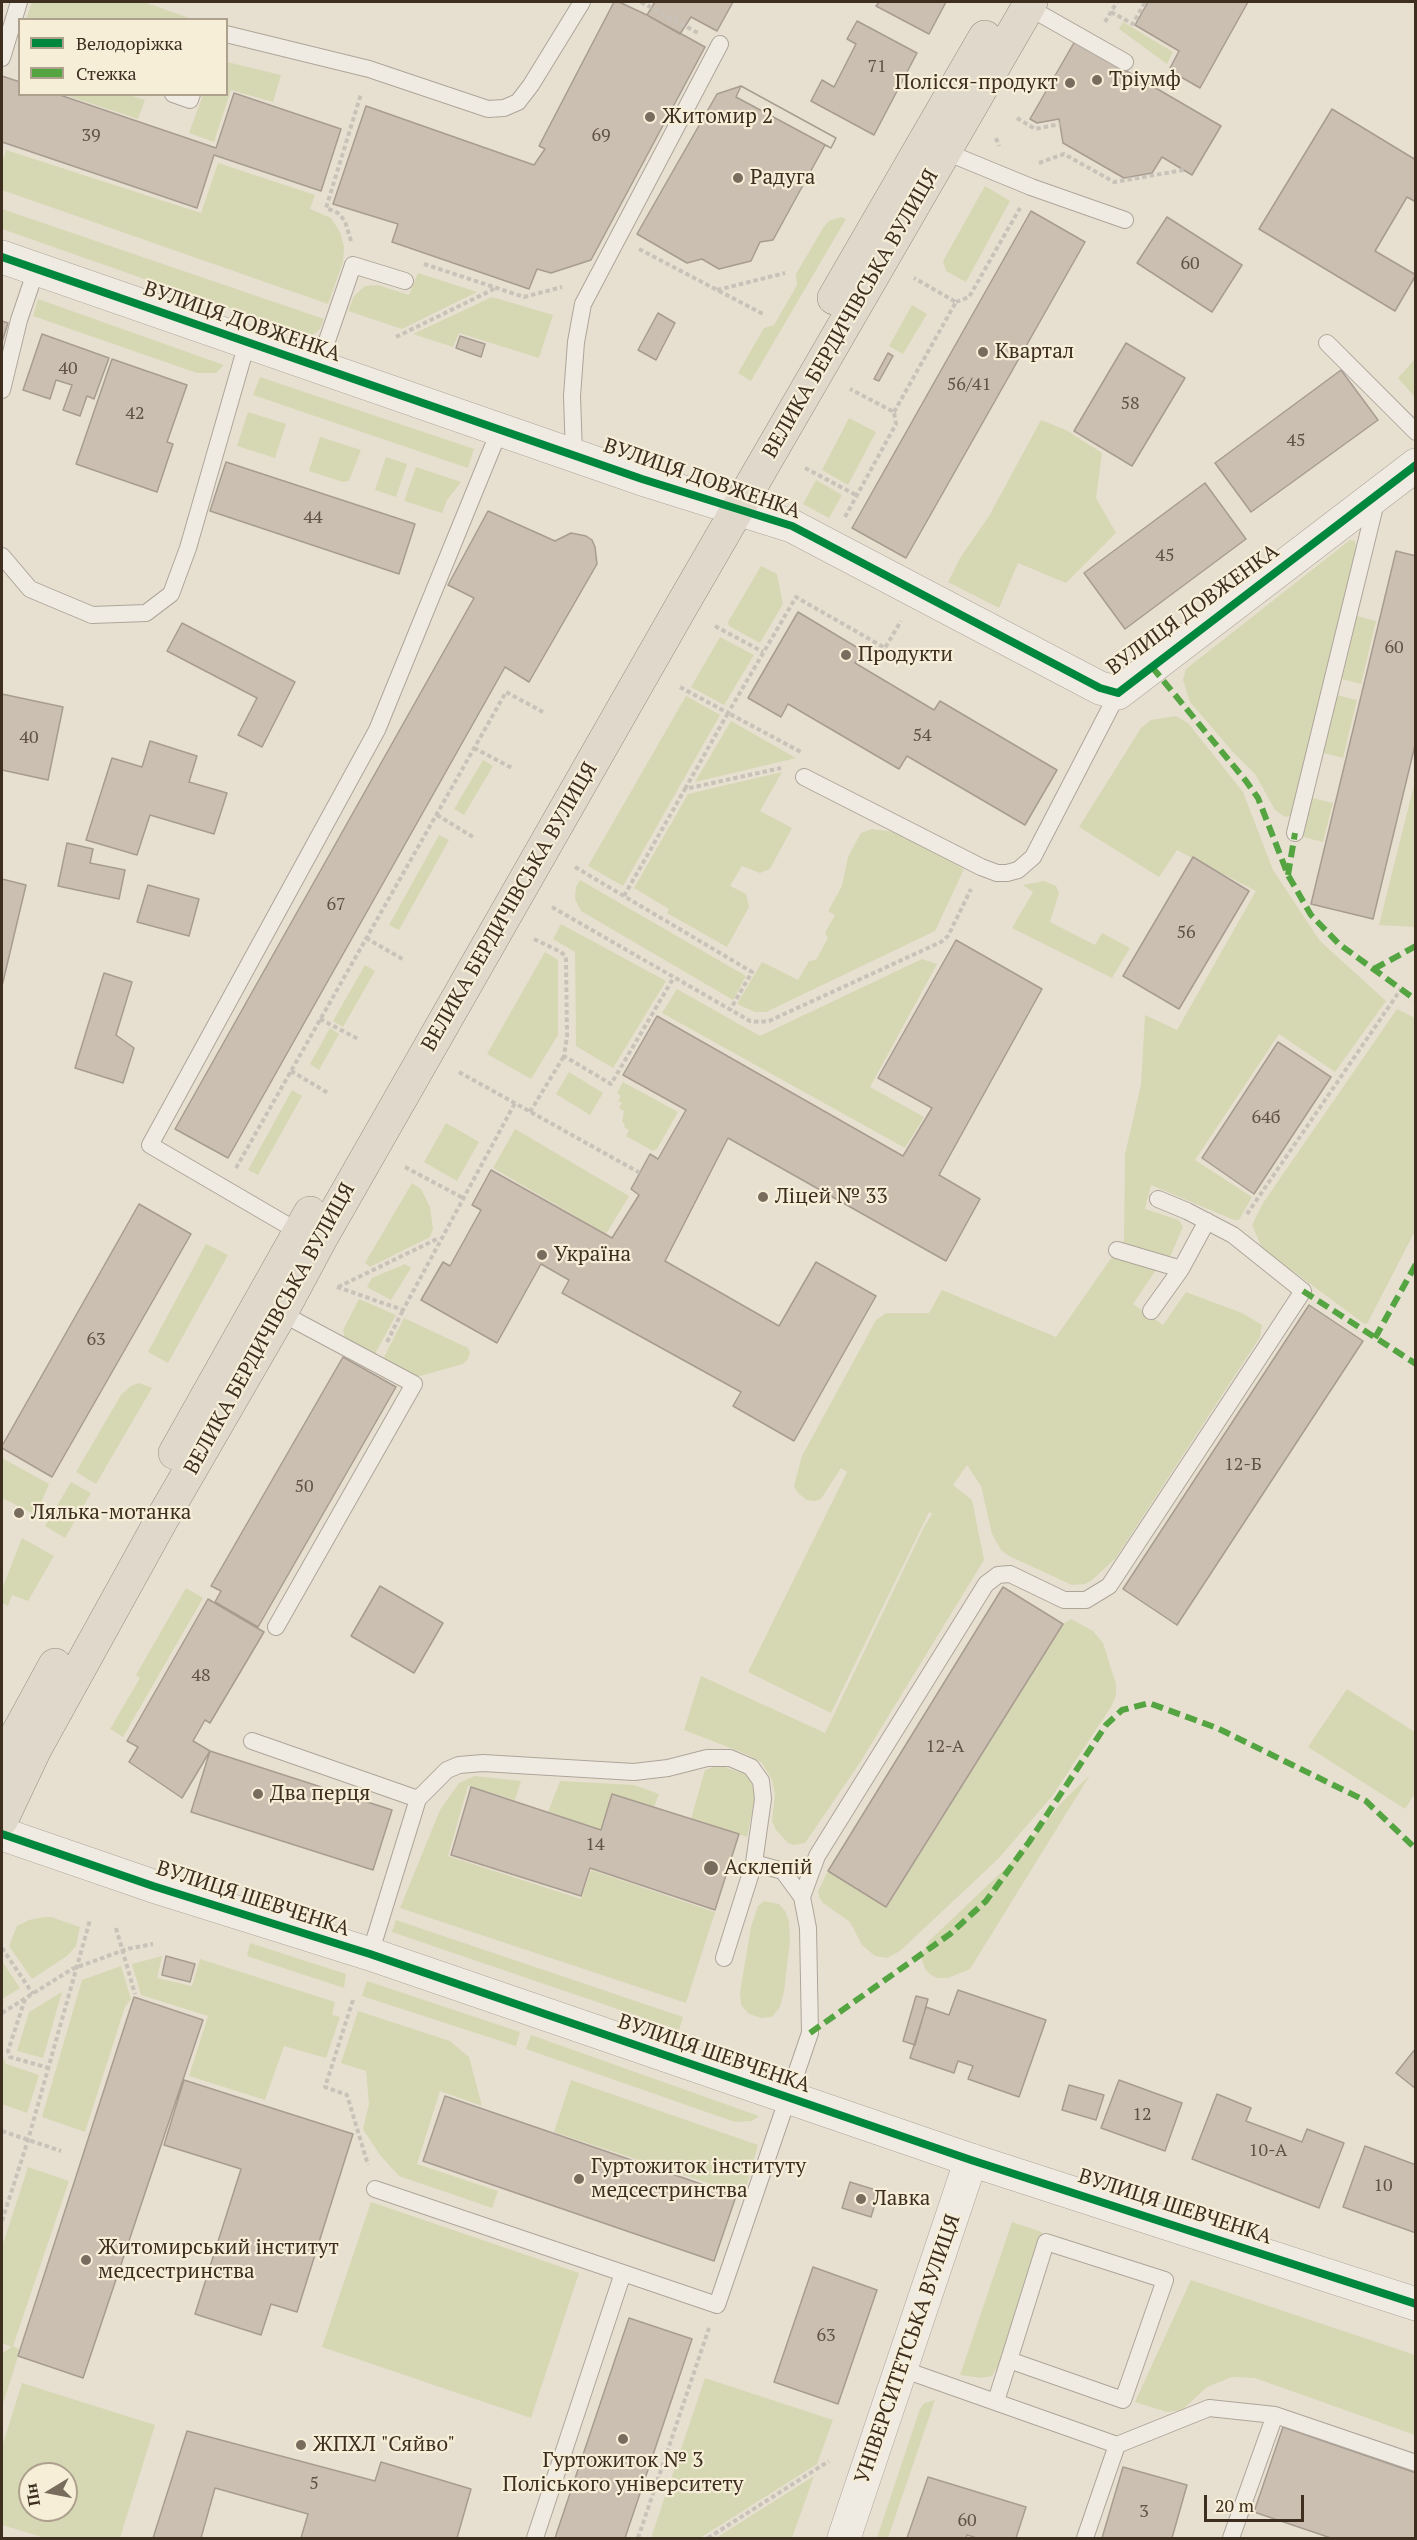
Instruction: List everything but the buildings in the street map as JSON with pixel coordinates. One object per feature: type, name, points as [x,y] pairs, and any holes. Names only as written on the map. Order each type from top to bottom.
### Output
[{"type":"highway","name":"ВЕЛИКА БЕРДИЧІВСЬКА ВУЛИЦЯ","points":[[2,1819],[35,1749],[168,1509],[281,1313],[727,506],[946,152],[1022,3]]},
{"type":"highway","name":"ВЕЛИКА БЕРДИЧІВСЬКА ВУЛИЦЯ","points":[[2,1762],[299,1232],[1022,3]]},
{"type":"street","name":"ВУЛИЦЯ ДОВЖЕНКА","points":[[2,257],[642,479],[792,526],[1100,688],[1118,693],[1416,465]]},
{"type":"street","name":"ВУЛИЦЯ ШЕВЧЕНКА","points":[[2,1834],[153,1886],[370,1954],[971,2160],[1416,2304]]},
{"type":"street","name":"УНІВЕРСИТЕТСЬКА ВУЛИЦЯ","points":[[844,2538],[971,2160]]},
{"type":"lane","points":[[2,58],[9,42],[19,2]]},
{"type":"lane","points":[[228,34],[369,69],[488,109],[504,108],[518,102],[531,85],[582,2]]},
{"type":"lane","points":[[1022,3],[1125,62]]},
{"type":"lane","points":[[574,454],[572,396],[576,342],[583,304],[720,45]]},
{"type":"lane","points":[[179,96],[190,100],[191,96]]},
{"type":"lane","points":[[946,152],[1031,187],[1125,220]]},
{"type":"lane","points":[[318,367],[352,265],[405,281]]},
{"type":"lane","points":[[2,390],[19,320],[36,270]]},
{"type":"lane","points":[[2,556],[30,589],[92,615],[146,613],[171,594],[188,548],[247,343]]},
{"type":"lane","points":[[1327,343],[1416,432]]},
{"type":"lane","points":[[299,1232],[150,1145],[377,730],[500,429]]},
{"type":"lane","points":[[1295,833],[1378,494]]},
{"type":"lane","points":[[804,777],[981,867],[997,873],[1007,873],[1018,870],[1033,857],[1118,693]]},
{"type":"lane","points":[[802,1897],[817,1856],[986,1584],[998,1575],[1010,1574],[1064,1600],[1086,1600],[1109,1586],[1303,1291],[1233,1235],[1158,1199]]},
{"type":"lane","points":[[1151,1311],[1181,1269],[1207,1221]]},
{"type":"lane","points":[[1117,1250],[1181,1269]]},
{"type":"lane","points":[[276,1627],[414,1384],[281,1313]]},
{"type":"lane","points":[[252,1741],[417,1799]]},
{"type":"lane","points":[[370,1954],[417,1799],[447,1770],[483,1763],[634,1772],[668,1768],[707,1758],[729,1758],[752,1767],[761,1781],[763,1799],[754,1863],[724,1958]]},
{"type":"lane","points":[[375,2189],[717,2305],[810,2033],[808,1928],[802,1897],[783,1871],[754,1863]]},
{"type":"lane","points":[[996,2401],[1046,2242],[1165,2280],[1123,2400],[1009,2360]]},
{"type":"lane","points":[[535,2538],[623,2273]]},
{"type":"lane","points":[[902,2369],[1117,2445],[1209,2408],[1275,2415],[1416,2463]]},
{"type":"lane","points":[[1231,2538],[1275,2415]]},
{"type":"lane","points":[[1085,2538],[1117,2445]]},
{"type":"path","points":[[641,2],[720,45]]},
{"type":"path","points":[[1101,29],[1117,2]]},
{"type":"path","points":[[1111,12],[1133,24],[1145,2]]},
{"type":"path","points":[[352,265],[354,251],[345,221],[338,213],[326,208],[369,69]]},
{"type":"path","points":[[1017,118],[1035,129],[1060,124]]},
{"type":"path","points":[[996,138],[1006,155]]},
{"type":"path","points":[[1034,164],[1064,154],[1114,182],[1184,170]]},
{"type":"path","points":[[840,526],[896,424],[894,412],[956,302],[969,297],[1031,187]]},
{"type":"path","points":[[617,237],[763,314]]},
{"type":"path","points":[[405,281],[413,260],[524,297],[596,278]]},
{"type":"path","points":[[717,290],[785,273]]},
{"type":"path","points":[[914,278],[956,302]]},
{"type":"path","points":[[396,337],[496,288]]},
{"type":"path","points":[[850,389],[894,412]]},
{"type":"path","points":[[805,468],[856,495]]},
{"type":"path","points":[[624,896],[796,597],[885,648],[918,592]]},
{"type":"path","points":[[715,626],[763,652]]},
{"type":"path","points":[[680,687],[728,713]]},
{"type":"path","points":[[224,1189],[506,692],[543,712]]},
{"type":"path","points":[[474,748],[512,768]]},
{"type":"path","points":[[685,789],[780,768],[804,777]]},
{"type":"path","points":[[437,815],[473,837]]},
{"type":"path","points":[[575,867],[752,972],[730,1010]]},
{"type":"path","points":[[552,907],[750,1021],[769,1021],[941,942],[948,936],[981,867]]},
{"type":"path","points":[[366,938],[404,960]]},
{"type":"path","points":[[530,1112],[564,1056],[567,1036],[566,957],[561,952],[534,939]]},
{"type":"path","points":[[564,1056],[611,1084],[674,977]]},
{"type":"path","points":[[1233,1235],[1401,989]]},
{"type":"path","points":[[320,1019],[358,1039]]},
{"type":"path","points":[[291,1071],[327,1092]]},
{"type":"path","points":[[459,1072],[640,1173]]},
{"type":"path","points":[[386,1342],[514,1103]]},
{"type":"path","points":[[405,1167],[463,1198]]},
{"type":"path","points":[[403,1310],[338,1287],[441,1237]]},
{"type":"path","points":[[2,2220],[28,2140],[90,1920]]},
{"type":"path","points":[[116,1928],[135,1994]]},
{"type":"path","points":[[2,2013],[77,1967],[123,1950],[153,1944]]},
{"type":"path","points":[[2,1948],[33,1994]]},
{"type":"path","points":[[25,1999],[8,2051],[10,2057],[49,2068]]},
{"type":"path","points":[[353,2000],[325,2087],[347,2095],[375,2189]]},
{"type":"path","points":[[2,2131],[62,2151]]},
{"type":"path","points":[[638,2538],[717,2305]]},
{"type":"path","points":[[708,2538],[829,2461]]},
{"type":"green space","points":[[32,2],[144,2],[189,18],[26,18]]},
{"type":"green space","points":[[1123,22],[1173,52],[1167,64],[1119,29]]},
{"type":"green space","points":[[228,62],[281,75],[273,102],[231,90],[214,142],[189,133],[203,96],[228,96]]},
{"type":"green space","points":[[68,96],[132,96],[145,100],[138,119]]},
{"type":"green space","points":[[6,150],[201,213],[218,163],[315,195],[310,209],[331,218],[340,232],[344,247],[343,262],[328,304],[2,190],[2,163]]},
{"type":"green space","points":[[985,186],[1010,201],[966,282],[946,271],[943,261]]},
{"type":"green space","points":[[2,209],[324,319],[320,329],[313,335],[173,289],[2,229]]},
{"type":"green space","points":[[841,217],[846,219],[751,381],[738,373],[764,328],[774,325],[797,285],[796,274],[823,228],[829,221]]},
{"type":"green space","points":[[418,273],[477,292],[402,329],[348,311],[354,296],[365,286],[378,285],[409,295]]},
{"type":"green space","points":[[492,297],[553,315],[539,358],[459,333],[453,347],[413,334]]},
{"type":"green space","points":[[38,299],[224,365],[216,373],[197,373],[33,316]]},
{"type":"green space","points":[[912,305],[927,314],[903,354],[889,346]]},
{"type":"green space","points":[[1415,359],[1415,397],[1398,378]]},
{"type":"green space","points":[[260,377],[474,449],[468,468],[253,395]]},
{"type":"green space","points":[[248,412],[286,424],[275,458],[237,446]]},
{"type":"green space","points":[[849,418],[876,432],[848,485],[822,470]]},
{"type":"green space","points":[[1041,420],[1066,430],[1102,453],[1096,498],[1116,533],[1066,583],[1018,563],[999,608],[948,582],[960,558],[989,516]]},
{"type":"green space","points":[[320,437],[361,450],[349,481],[343,482],[309,471]]},
{"type":"green space","points":[[386,457],[407,464],[396,497],[375,490]]},
{"type":"green space","points":[[416,467],[461,482],[447,500],[442,513],[404,501]]},
{"type":"green space","points":[[816,480],[842,495],[829,518],[803,504]]},
{"type":"green space","points":[[1350,540],[1355,541],[1356,550],[1294,815],[1285,817],[1275,810],[1255,774],[1190,702],[1183,680],[1186,669]]},
{"type":"green space","points":[[761,566],[777,574],[783,604],[760,643],[729,626],[728,622]]},
{"type":"green space","points":[[1357,616],[1376,621],[1361,684],[1342,679]]},
{"type":"green space","points":[[720,637],[754,655],[724,705],[691,687]]},
{"type":"green space","points":[[1337,695],[1357,700],[1343,758],[1324,753]]},
{"type":"green space","points":[[686,696],[720,715],[623,886],[588,866]]},
{"type":"green space","points":[[1176,716],[1188,723],[1243,792],[1273,870],[1320,941],[1386,1001],[1335,1072],[1279,1034],[1195,1160],[1252,1197],[1239,1220],[1234,1220],[1151,1185],[1145,1209],[1179,1220],[1183,1227],[1170,1257],[1120,1246],[1124,1240],[1125,1154],[1141,1085],[1145,1015],[1177,1030],[1256,891],[1177,850],[1159,877],[1079,827],[1141,728],[1151,720]]},
{"type":"green space","points":[[731,721],[796,758],[695,782]]},
{"type":"green space","points":[[483,760],[493,766],[464,815],[454,809]]},
{"type":"green space","points":[[782,772],[760,811],[792,828],[770,869],[760,873],[742,866],[730,886],[746,894],[749,907],[727,947],[667,913],[669,909],[634,888],[688,794]]},
{"type":"green space","points":[[1415,781],[1415,927],[1379,925]]},
{"type":"green space","points":[[1312,798],[1333,803],[1323,842],[1303,837]]},
{"type":"green space","points":[[872,829],[895,832],[964,869],[935,931],[766,1012],[755,1012],[737,1004],[762,962],[798,980],[809,961],[816,960],[828,938],[825,933],[835,915],[828,911],[842,886],[848,857],[861,833]]},
{"type":"green space","points":[[439,835],[449,840],[399,930],[389,925]]},
{"type":"green space","points":[[580,880],[746,976],[733,1000],[581,911],[575,899],[576,887]]},
{"type":"green space","points":[[1044,881],[1056,886],[1059,893],[1050,922],[1095,945],[1102,933],[1130,948],[1112,978],[1012,928],[1033,892],[1023,885]]},
{"type":"green space","points":[[561,924],[666,981],[613,1068],[576,1046],[575,952],[553,939]]},
{"type":"green space","points":[[545,952],[558,960],[558,1035],[531,1079],[487,1054]]},
{"type":"green space","points":[[922,959],[937,964],[870,1087],[924,1117],[905,1148],[662,1013],[677,989],[760,1036]]},
{"type":"green space","points":[[365,965],[375,971],[343,1027],[333,1021]]},
{"type":"green space","points":[[1397,1009],[1415,1018],[1415,1231],[1367,1324],[1262,1248],[1252,1225],[1263,1203]]},
{"type":"green space","points":[[330,1028],[339,1034],[319,1070],[310,1064]]},
{"type":"green space","points":[[569,1072],[603,1093],[590,1115],[556,1094]]},
{"type":"green space","points":[[623,1082],[678,1112],[657,1149],[653,1151],[626,1136],[629,1130],[622,1122],[624,1111],[619,1108],[622,1103],[618,1101],[621,1096],[617,1093]]},
{"type":"green space","points":[[292,1090],[302,1096],[258,1175],[248,1170]]},
{"type":"green space","points":[[446,1123],[479,1142],[457,1181],[424,1162]]},
{"type":"green space","points":[[515,1129],[629,1196],[606,1234],[493,1168]]},
{"type":"green space","points":[[412,1183],[421,1189],[430,1207],[433,1229],[430,1237],[370,1267],[365,1263]]},
{"type":"green space","points":[[206,1244],[228,1255],[168,1363],[148,1352]]},
{"type":"green space","points":[[1114,1254],[1156,1270],[1133,1304],[1163,1325],[1186,1292],[1242,1313],[1262,1325],[1260,1337],[1115,1559],[1085,1584],[1072,1585],[1009,1556],[1001,1550],[992,1534],[981,1486],[967,1465],[953,1485],[972,1500],[984,1560],[859,1764],[805,1843],[794,1845],[788,1843],[776,1830],[772,1821],[775,1795],[772,1780],[762,1763],[746,1754],[684,1730],[701,1676],[825,1733],[932,1514],[929,1512],[831,1713],[748,1672],[847,1472],[841,1468],[821,1499],[814,1501],[807,1500],[798,1493],[794,1486],[802,1456],[876,1320],[886,1313],[929,1313],[942,1290],[1056,1337]]},
{"type":"green space","points":[[405,1264],[411,1268],[391,1300],[367,1287],[372,1278]]},
{"type":"green space","points":[[359,1299],[396,1315],[375,1354],[345,1338],[343,1330]]},
{"type":"green space","points":[[404,1318],[468,1348],[470,1353],[468,1359],[463,1364],[416,1377],[383,1359]]},
{"type":"green space","points":[[139,1383],[152,1388],[96,1484],[76,1472],[121,1395],[131,1386]]},
{"type":"green space","points":[[2,1458],[49,1484],[36,1515],[2,1498]]},
{"type":"green space","points":[[71,1482],[91,1493],[65,1538],[45,1526]]},
{"type":"green space","points":[[22,1538],[54,1556],[28,1601],[12,1595],[8,1606],[2,1603],[2,1589]]},
{"type":"green space","points":[[186,1588],[203,1598],[123,1737],[110,1729],[140,1678],[136,1675]]},
{"type":"green space","points":[[1071,1619],[1093,1631],[1103,1643],[1116,1684],[1116,1696],[1111,1707],[1053,1795],[999,1858],[900,1951],[887,1958],[875,1956],[862,1945],[850,1922],[823,1903],[819,1897],[818,1891],[828,1871],[887,1907],[1063,1624]]},
{"type":"green space","points":[[1347,1689],[1415,1732],[1415,1793],[1405,1809],[1308,1747]]},
{"type":"green space","points":[[719,1765],[747,1775],[751,1780],[755,1797],[747,1837],[691,1819],[705,1770]]},
{"type":"green space","points":[[1090,1775],[970,1969],[948,1978],[931,1975],[925,1969],[921,1956],[929,1941],[1008,1866],[1063,1801]]},
{"type":"green space","points":[[475,1776],[521,1781],[515,1800],[468,1786],[448,1856],[581,1899],[591,1870],[715,1912],[686,2003],[400,1908],[440,1810],[459,1783]]},
{"type":"green space","points":[[560,1781],[634,1785],[659,1794],[654,1807],[612,1794],[601,1830],[548,1812]]},
{"type":"green space","points":[[764,1901],[779,1904],[785,1911],[789,1921],[790,1941],[780,2007],[772,2017],[761,2018],[749,2014],[741,2005],[740,1992],[751,1927],[758,1906]]},
{"type":"green space","points":[[51,1917],[80,1927],[76,1946],[67,1956],[32,1979],[9,1946],[17,1926],[29,1920]]},
{"type":"green space","points":[[396,1920],[683,2017],[679,2030],[392,1932]]},
{"type":"green space","points":[[250,1943],[346,1974],[344,1988],[247,1956]]},
{"type":"green space","points":[[162,1956],[157,1978],[192,1986],[200,1959],[335,2002],[332,2015],[340,2017],[326,2058],[284,2046],[265,2100],[189,2076],[208,2016],[141,1995],[132,1964]]},
{"type":"green space","points":[[2,1961],[20,1988],[2,1999]]},
{"type":"green space","points":[[121,1966],[131,1999],[125,2007],[85,2132],[42,2117],[82,1980]]},
{"type":"green space","points":[[367,1981],[520,2032],[516,2046],[362,1996]]},
{"type":"green space","points":[[62,1992],[43,2058],[17,2051],[29,2012]]},
{"type":"green space","points":[[358,2011],[450,2041],[469,2057],[482,2106],[440,2091],[417,2164],[498,2191],[492,2208],[399,2176],[380,2155],[363,2129],[369,2104],[366,2071],[341,2063]]},
{"type":"green space","points":[[531,2035],[759,2116],[752,2121],[735,2122],[526,2049]]},
{"type":"green space","points":[[2,2054],[6,2064],[39,2075],[27,2113],[2,2104]]},
{"type":"green space","points":[[571,2080],[758,2145],[744,2195],[554,2132]]},
{"type":"green space","points":[[28,2167],[69,2181],[13,2346],[20,2350],[2,2407],[2,2353],[12,2347],[2,2343],[2,2247]]},
{"type":"green space","points":[[371,2202],[579,2273],[531,2418],[322,2347]]},
{"type":"green space","points":[[1012,2222],[1042,2232],[1006,2352],[992,2376],[981,2378],[960,2375]]},
{"type":"green space","points":[[1191,2280],[1415,2355],[1415,2435],[1255,2378],[1232,2377],[1207,2387],[1182,2410],[1167,2412],[1135,2402]]},
{"type":"green space","points":[[705,2378],[833,2420],[817,2464],[700,2538],[651,2538]]},
{"type":"green space","points":[[22,2383],[155,2425],[120,2538],[45,2538],[2,2525],[2,2447]]},
{"type":"green space","points":[[935,2400],[888,2538],[877,2538],[920,2409],[924,2403]]},
{"type":"green space","points":[[814,2476],[792,2538],[716,2538]]},
{"type":"marked path","points":[[1152,667],[1258,798],[1288,875],[1311,915],[1339,944],[1416,1000]]},
{"type":"marked path","points":[[1288,875],[1295,833]]},
{"type":"marked path","points":[[1374,969],[1416,946]]},
{"type":"marked path","points":[[1375,1338],[1416,1264]]},
{"type":"marked path","points":[[1303,1291],[1416,1364]]},
{"type":"marked path","points":[[810,2033],[950,1934],[986,1901],[1029,1842],[1106,1725],[1122,1710],[1149,1703],[1217,1728],[1366,1801],[1416,1849]]},
{"type":"cycle path","points":[[2,257],[642,479],[792,526],[1100,688],[1118,693],[1416,465]]},
{"type":"cycle path","points":[[2,1834],[153,1886],[370,1954],[971,2160],[1416,2304]]},
{"type":"place","name":"Тріумф","points":[[1097,80]]},
{"type":"place","name":"Полісся-продукт","points":[[1070,83]]},
{"type":"place","name":"Житомир 2","points":[[650,117]]},
{"type":"place","name":"Радуга","points":[[738,178]]},
{"type":"place","name":"Квартал","points":[[983,352]]},
{"type":"place","name":"Продукти","points":[[846,655]]},
{"type":"place","name":"Ліцей № 33","points":[[763,1197]]},
{"type":"place","name":"Україна","points":[[542,1255]]},
{"type":"place","name":"Лялька-мотанка","points":[[19,1513]]},
{"type":"place","name":"Два перця","points":[[258,1794]]},
{"type":"place","name":"Асклепій","points":[[711,1868]]},
{"type":"place","name":"Гуртожиток інституту медсестринства","points":[[579,2179]]},
{"type":"place","name":"Лавка","points":[[861,2199]]},
{"type":"place","name":"Житомирський інститут медсестринства","points":[[86,2260]]},
{"type":"place","name":"Гуртожиток № 3 Поліського університету","points":[[623,2439]]},
{"type":"place","name":"ЖПХЛ \"Сяйво\"","points":[[301,2445]]}]
